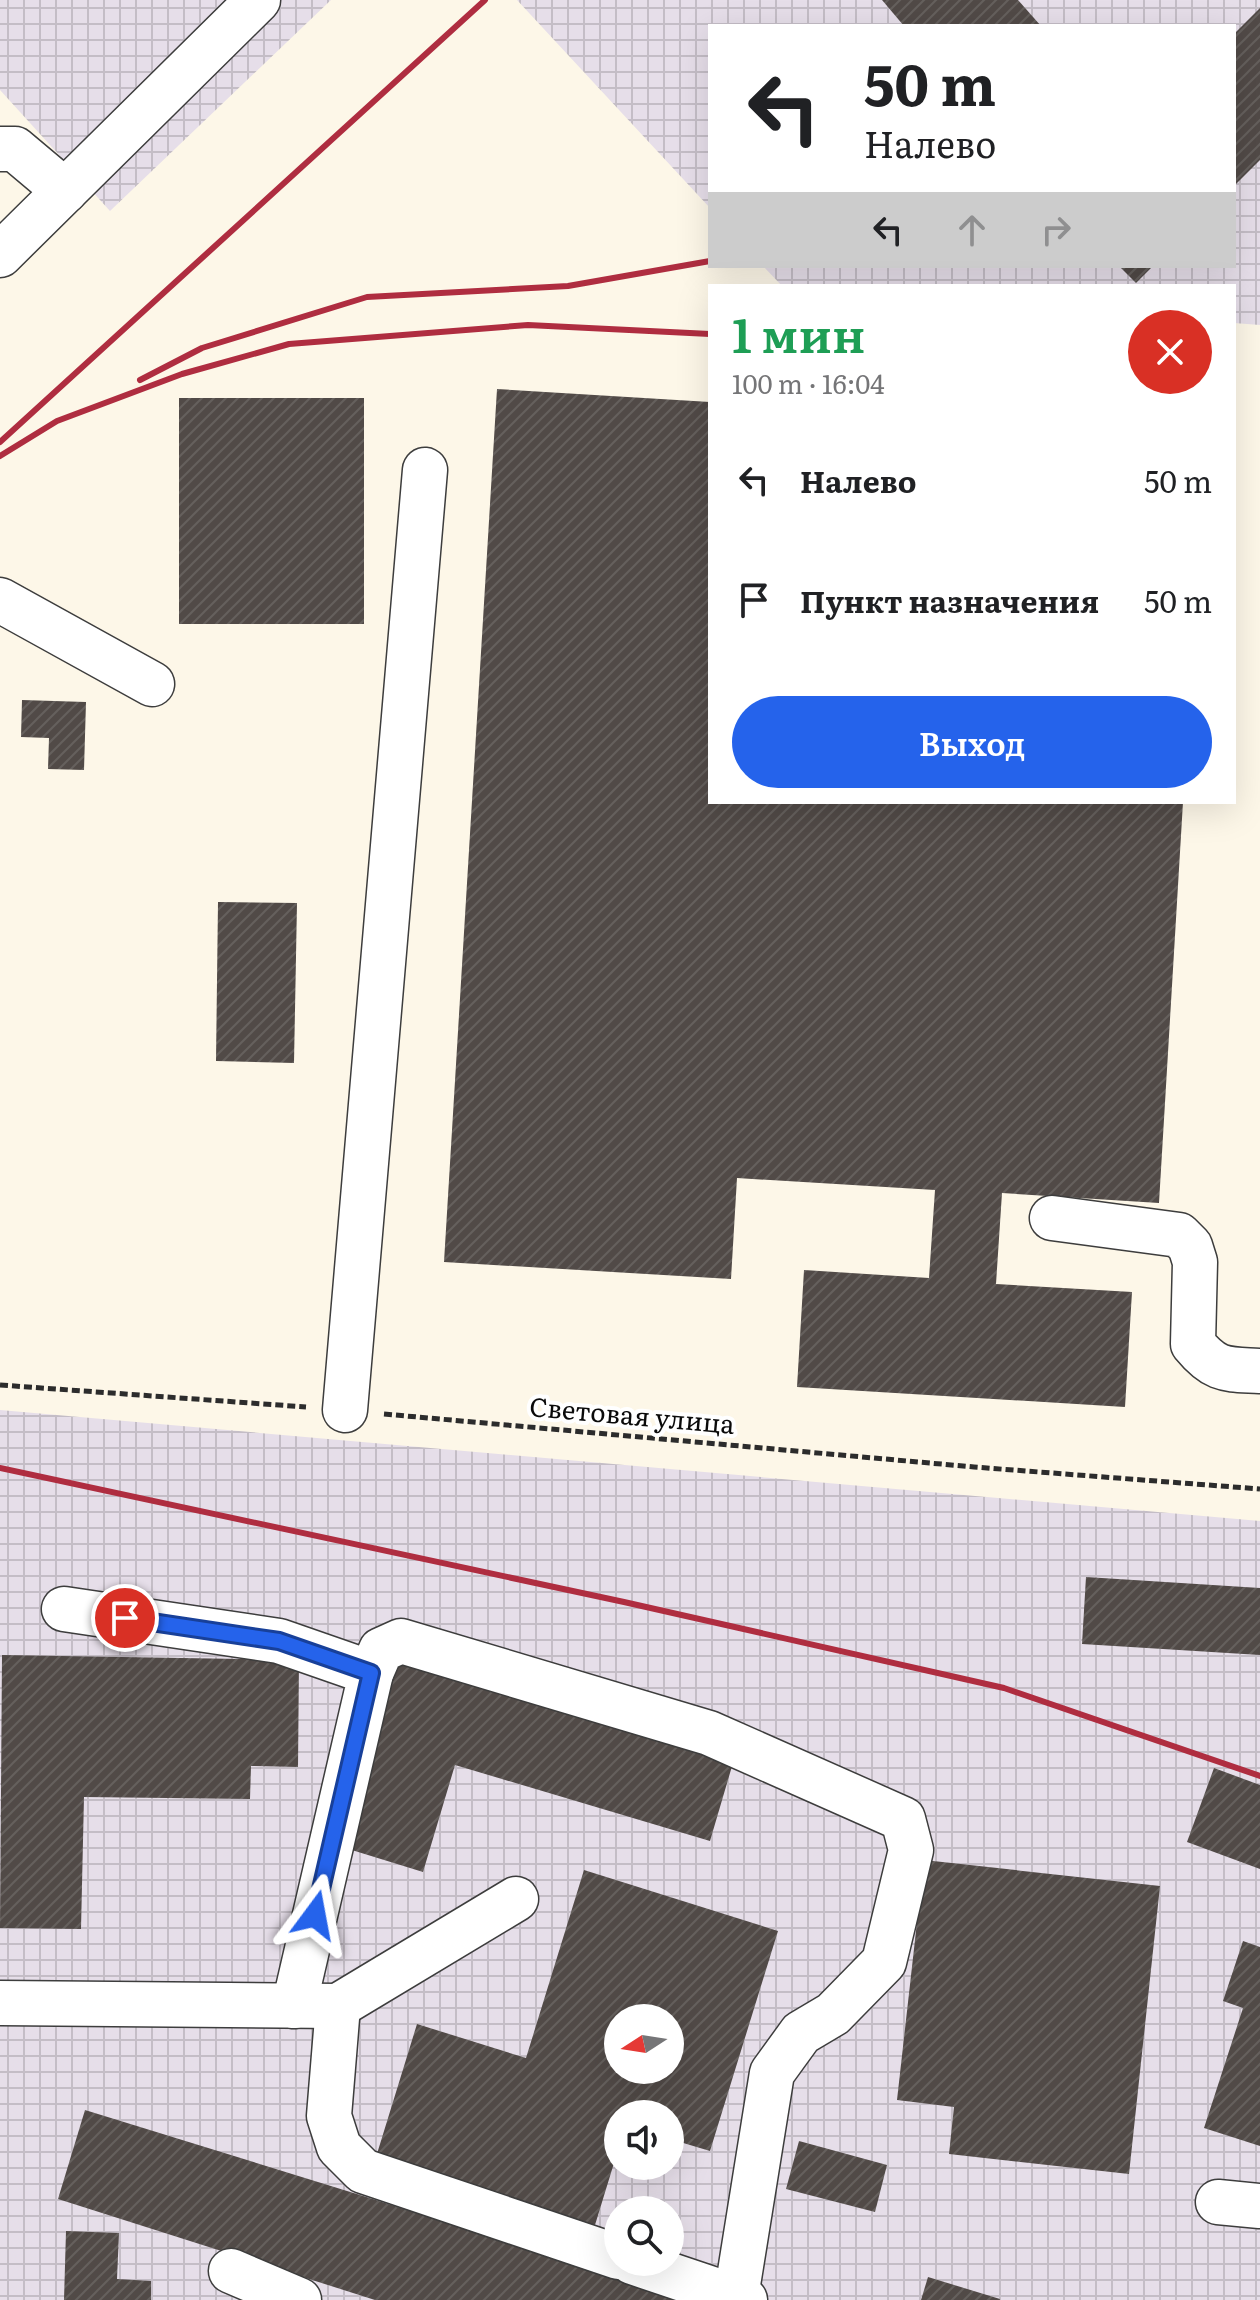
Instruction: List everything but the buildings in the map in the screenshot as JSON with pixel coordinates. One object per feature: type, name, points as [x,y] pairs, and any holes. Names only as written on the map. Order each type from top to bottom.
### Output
[{"type":"street","points":[[0,255],[258,0]]},
{"type":"street","points":[[0,149],[15,149],[65,191]]},
{"type":"street","points":[[345,1410],[425,470]]},
{"type":"street","points":[[0,600],[152,684]]},
{"type":"street","points":[[1052,1218],[1179,1235],[1190,1246],[1195,1262],[1193,1344],[1204,1358],[1220,1368],[1260,1371]]},
{"type":"street","points":[[64,1609],[279,1641],[371,1673]]},
{"type":"street","points":[[294,2006],[371,1673],[381,1650],[401,1641],[709,1733],[903,1819],[911,1850],[884,1962],[833,2014],[801,2033],[772,2073],[740,2298],[674,2276]]},
{"type":"street","points":[[0,2003],[338,2006],[516,1899]]},
{"type":"street","points":[[338,2006],[329,2116],[339,2147],[363,2171],[604,2252]]},
{"type":"street","points":[[231,2271],[299,2300]]},
{"type":"path","name":"Световая улица","points":[[0,1385],[345,1410],[990,1469],[1260,1489]]},
{"type":"shaded area","points":[[0,0],[331,0],[110,211],[0,90]]},
{"type":"shaded area","points":[[517,0],[1260,0],[1260,325],[1236,323],[1236,284],[780,284],[765,268],[1236,268],[1236,24],[708,24],[708,206]]},
{"type":"shaded area","points":[[0,1410],[1260,1521],[1260,2300],[0,2300]]},
{"type":"railway","points":[[0,442],[485,0]]},
{"type":"railway","points":[[140,380],[202,348],[367,297],[568,286],[708,261]]},
{"type":"railway","points":[[0,456],[57,421],[182,374],[289,344],[528,325],[708,334]]},
{"type":"railway","points":[[0,1468],[624,1602],[1004,1688],[1260,1776]]},
{"type":"route","points":[[125,1618],[279,1641],[371,1673],[315,1915]]}]
